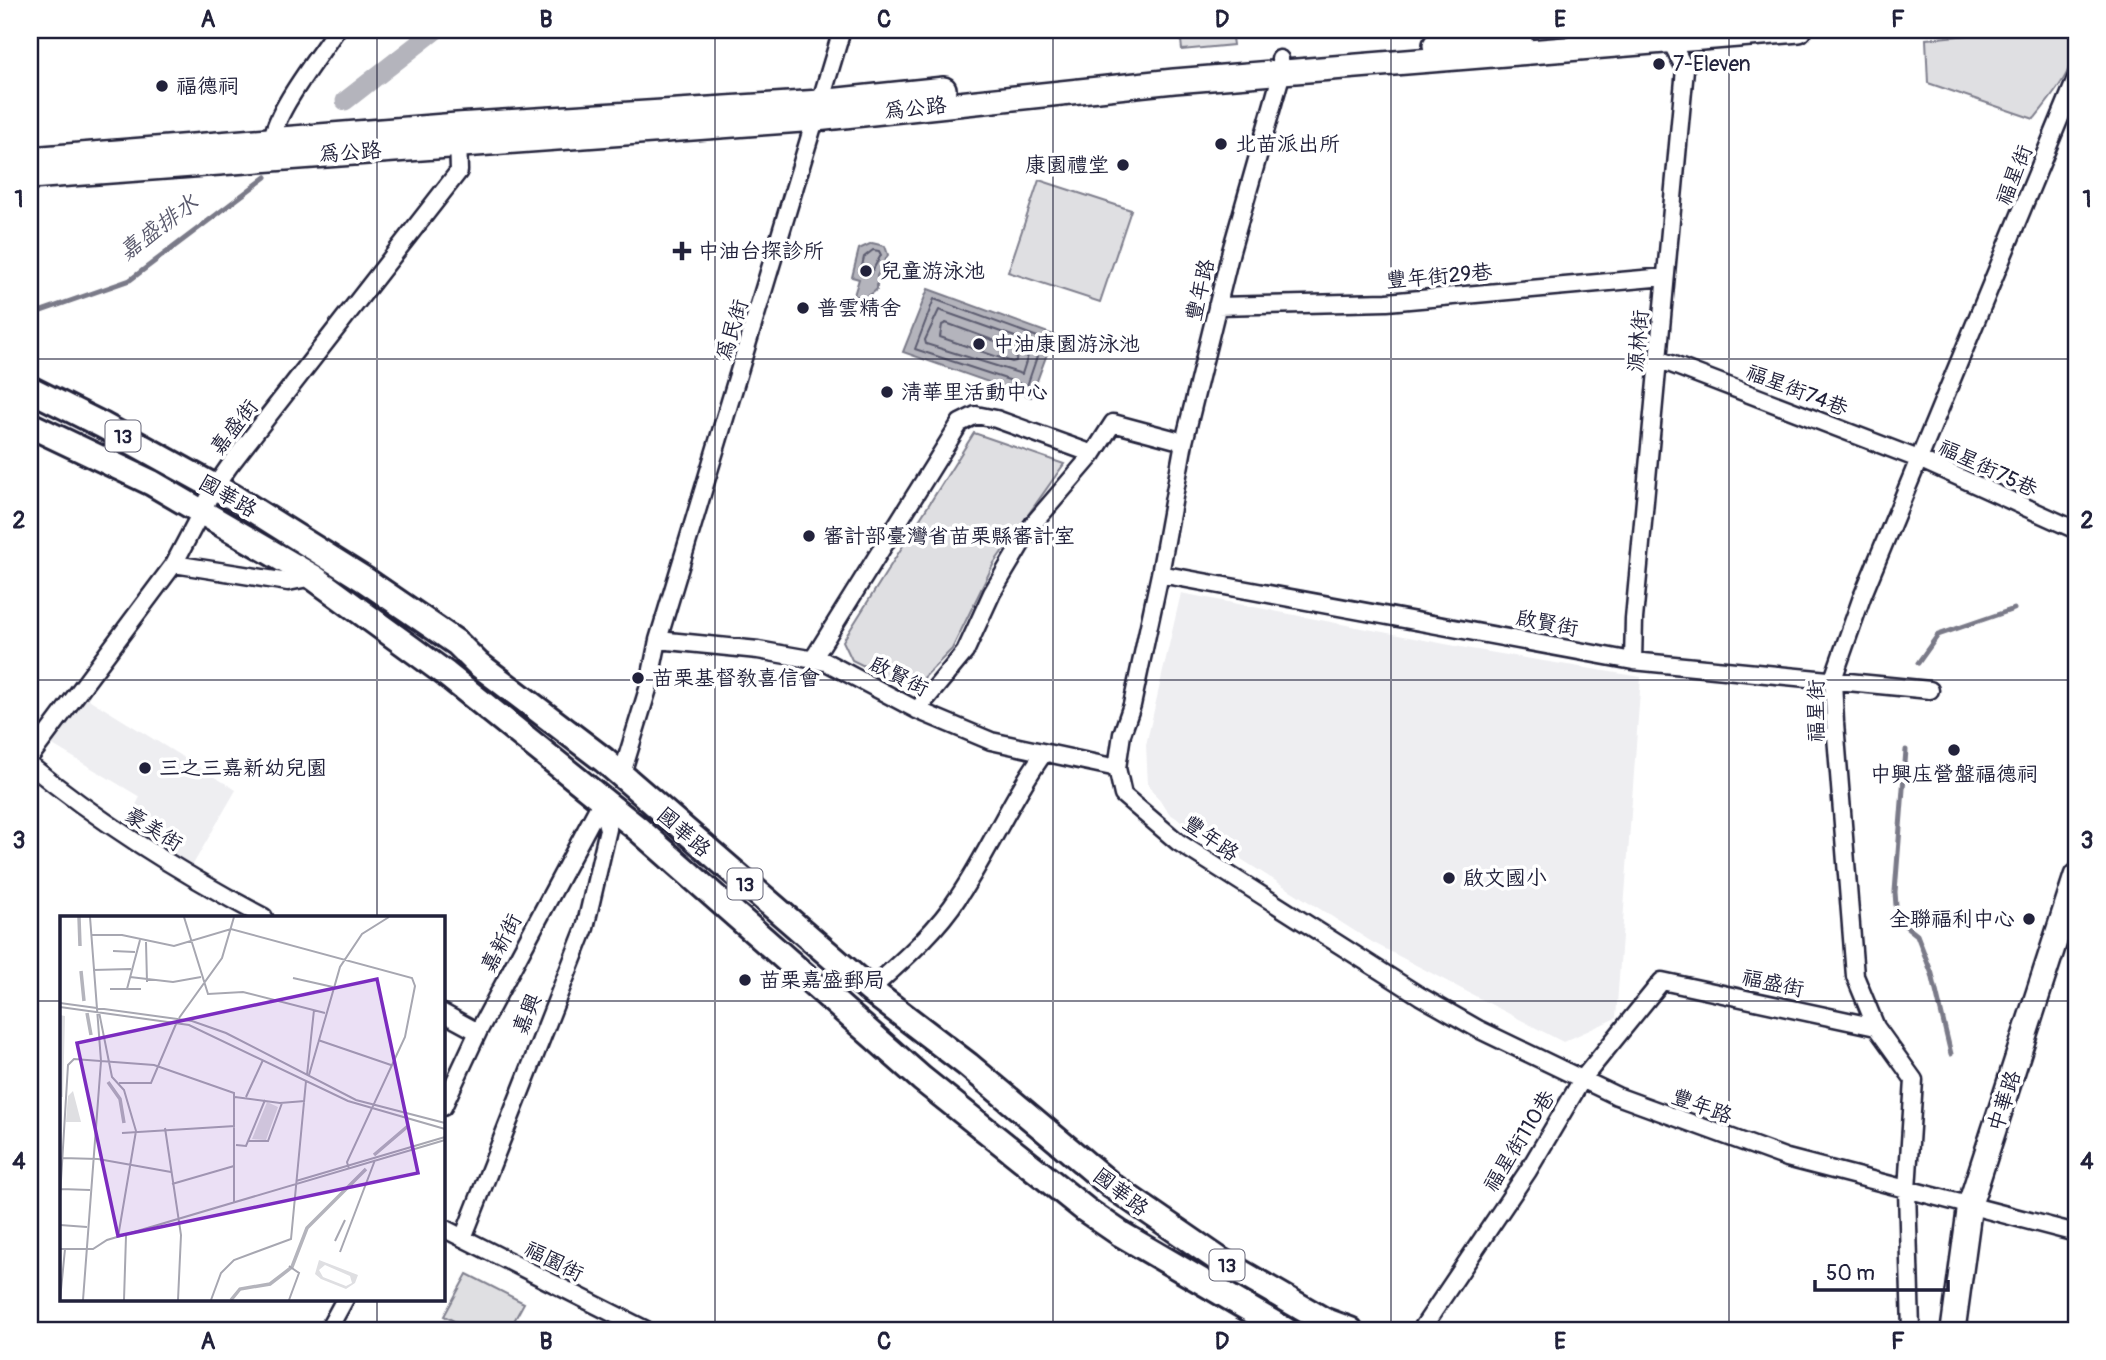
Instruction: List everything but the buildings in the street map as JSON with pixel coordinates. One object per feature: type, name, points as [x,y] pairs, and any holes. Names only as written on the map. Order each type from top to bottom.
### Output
[{"type":"main road","name":"國華路","points":[[30,390],[112,430],[214,488],[365,580],[468,654],[604,760],[870,990],[968,1065],[1112,1186],[1221,1261],[1323,1320],[1350,1330]]},
{"type":"main road","name":"國華路","points":[[30,425],[152,483],[313,578],[446,674],[601,802],[637,828],[922,1079],[1086,1210],[1163,1259],[1285,1330]]},
{"type":"main road","points":[[446,674],[468,654]]},
{"type":"main road","points":[[601,802],[621,777]]},
{"type":"main road","points":[[849,1012],[870,990]]},
{"type":"main road","points":[[1086,1210],[1112,1186]]},
{"type":"street","points":[[272,148],[285,108],[336,30]]},
{"type":"street","name":"為民街","points":[[621,777],[648,689],[658,640],[842,30]]},
{"type":"street","name":"為公路","points":[[1281,66],[1624,30]]},
{"type":"street","name":"為公路","points":[[30,159],[272,148],[818,110],[1170,74],[1670,35],[1799,30]]},
{"type":"street","name":"源林街","points":[[1633,661],[1634,619],[1685,69],[1670,35]]},
{"type":"street","name":"豐年路","points":[[1281,66],[1184,442],[1160,574],[1117,768],[1123,795],[1139,812],[1234,880],[1420,996],[1478,1028],[1617,1096],[1787,1158],[2076,1233]]},
{"type":"street","name":"福星街","points":[[1911,1330],[1908,1190],[1914,1080],[1876,1027],[1855,976],[1846,895],[1833,679],[1862,597],[1921,460],[2076,79]]},
{"type":"street","name":"嘉盛街","points":[[30,757],[174,564],[214,488],[459,171],[458,134]]},
{"type":"street","name":"為公路","points":[[30,177],[272,148]]},
{"type":"street","name":"豐年街29巷","points":[[1217,306],[1387,302],[1665,276]]},
{"type":"street","name":"福星街74巷","points":[[1658,359],[1921,460]]},
{"type":"street","points":[[813,659],[960,423],[976,415],[996,419],[1093,454]]},
{"type":"street","points":[[918,710],[965,652],[992,593],[1033,524],[1093,454],[1113,423],[1184,442]]},
{"type":"street","name":"福星街75巷","points":[[1921,460],[2076,530]]},
{"type":"street","points":[[174,564],[288,582],[313,578]]},
{"type":"street","name":"啟賢街","points":[[1160,574],[1633,661],[1930,690]]},
{"type":"street","name":"啟賢街","points":[[658,640],[758,650],[826,662],[918,710],[991,741],[1117,768]]},
{"type":"street","points":[[870,990],[942,919],[960,896],[1017,791],[1044,753]]},
{"type":"street","name":"豪美街","points":[[30,765],[88,813],[203,885],[262,916]]},
{"type":"street","name":"嘉新街","points":[[444,1105],[478,1032],[601,802]]},
{"type":"street","name":"嘉興","points":[[463,1238],[585,928],[608,829],[601,802]]},
{"type":"street","name":"中華路","points":[[1954,1330],[1970,1204],[2076,876]]},
{"type":"street","name":"福盛街","points":[[1661,981],[1876,1027]]},
{"type":"street","name":"福星街110巷","points":[[1421,1330],[1532,1164],[1583,1078],[1661,981]]},
{"type":"street","points":[[444,1014],[478,1032]]},
{"type":"street","name":"福園街","points":[[444,1228],[646,1330]]},
{"type":"street","points":[[328,1330],[344,1300]]},
{"type":"shaded area","points":[[1180,30],[1231,30],[1233,45],[1182,50]]},
{"type":"shaded area","points":[[2023,30],[2076,30],[2069,68],[2058,88],[2034,119],[1928,83],[1926,39]]},
{"type":"shaded area","points":[[1039,180],[1131,210],[1100,302],[1008,272]]},
{"type":"shaded area","points":[[974,433],[1064,464],[994,563],[952,649],[912,690],[852,660],[843,641]]},
{"type":"shaded area","name":"啟文國小","points":[[1181,593],[1471,649],[1641,677],[1616,1018],[1563,1042],[1372,942],[1170,814],[1148,785],[1146,745]]},
{"type":"shaded area","name":"三之三嘉新幼兒園","points":[[82,695],[236,790],[191,868],[124,828],[140,797],[51,744]]},
{"type":"shaded area","points":[[467,1274],[524,1303],[509,1330],[472,1330],[444,1316]]},
{"type":"water","name":"兒童游泳池","points":[[872,243],[885,246],[888,255],[877,276],[877,289],[872,294],[861,297],[854,295],[859,279],[852,277],[859,249]]},
{"type":"water","name":"中油康園游泳池","points":[[928,289],[1054,335],[1031,397],[903,352]]},
{"type":"waterway","name":"嘉盛排水","points":[[345,101],[436,30]]},
{"type":"waterway","name":"嘉盛排水","points":[[30,315],[130,280],[266,177]]},
{"type":"waterway","points":[[1918,663],[1938,635],[2014,609]]},
{"type":"waterway","points":[[1906,750],[1895,892],[1897,919],[1917,935],[1932,974],[1951,1054]]},
{"type":"place","name":"7-Eleven","points":[[1659,64]]},
{"type":"place","name":"福德祠","points":[[162,86]]},
{"type":"place","name":"北苗派出所","points":[[1221,144]]},
{"type":"place","name":"康園禮堂","points":[[1123,165]]},
{"type":"place","name":"中油台探診所","points":[[682,251]]},
{"type":"place","name":"兒童游泳池","points":[[866,271]]},
{"type":"place","name":"普雲精舍","points":[[803,308]]},
{"type":"place","name":"中油康園游泳池","points":[[979,344]]},
{"type":"place","name":"清華里活動中心","points":[[887,392]]},
{"type":"place","name":"審計部臺灣省苗栗縣審計室","points":[[809,536]]},
{"type":"place","name":"苗栗基督教喜信會","points":[[638,678]]},
{"type":"place","name":"中興庒營盤福德祠","points":[[1954,750]]},
{"type":"place","name":"三之三嘉新幼兒園","points":[[145,768]]},
{"type":"place","name":"啟文國小","points":[[1449,878]]},
{"type":"place","name":"全聯福利中心","points":[[2029,919]]},
{"type":"place","name":"苗栗嘉盛郵局","points":[[745,980]]}]
